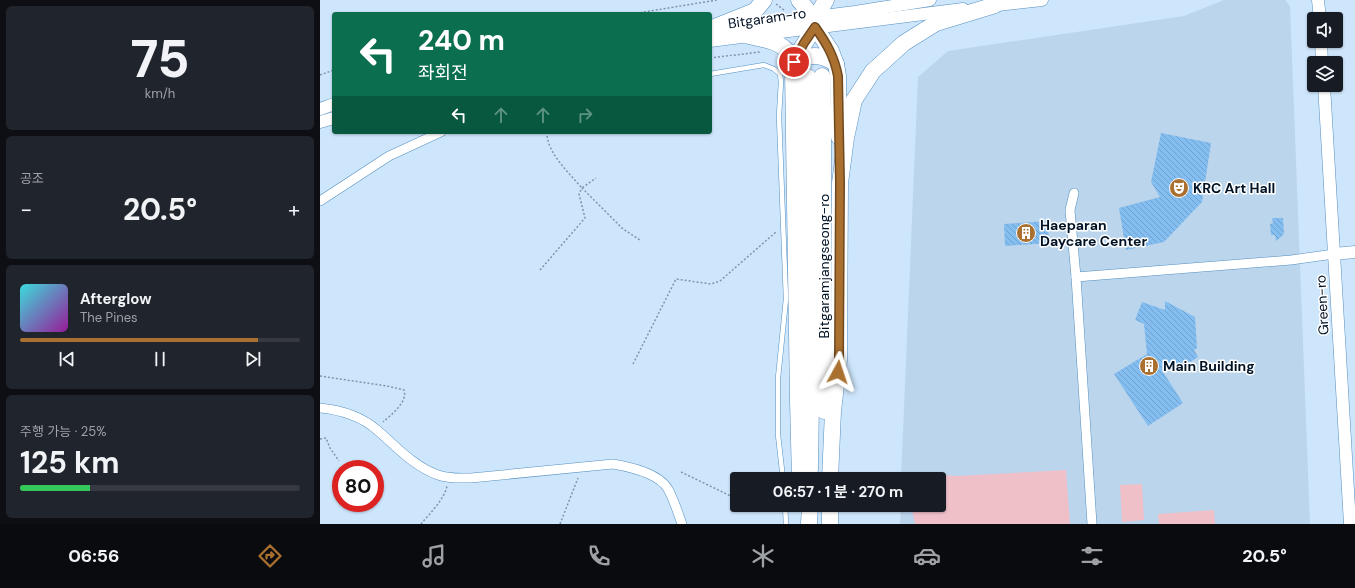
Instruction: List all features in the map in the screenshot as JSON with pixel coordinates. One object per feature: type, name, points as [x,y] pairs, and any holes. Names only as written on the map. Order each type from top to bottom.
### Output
[{"type":"highway","points":[[712,28],[755,11],[764,0]]},
{"type":"highway","points":[[799,0],[831,51],[836,64],[838,76],[840,183],[839,360],[833,411],[830,472]]},
{"type":"highway","points":[[800,472],[793,70],[794,62],[826,0]]},
{"type":"highway","points":[[840,183],[846,138],[854,100],[873,71],[904,43],[936,23],[995,5]]},
{"type":"highway","points":[[749,36],[777,44],[786,49],[790,55],[793,70]]},
{"type":"highway","points":[[793,70],[799,62],[812,56],[825,57],[836,64]]},
{"type":"highway","name":"Bitgaramjangseong-ro","points":[[810,472],[815,77],[823,110],[823,472]]},
{"type":"highway","points":[[801,512],[801,524]]},
{"type":"highway","points":[[809,524],[810,512]]},
{"type":"highway","points":[[822,512],[822,524]]},
{"type":"highway","points":[[830,512],[830,524]]},
{"type":"main road","name":"Bitgaram-ro","points":[[712,41],[749,36],[930,0]]},
{"type":"main road","name":"Bitgaram-ro","points":[[712,29],[814,22],[1042,0]]},
{"type":"main road","points":[[1318,0],[1319,12]]},
{"type":"main road","name":"Green-ro","points":[[1324,92],[1350,524]]},
{"type":"main road","points":[[320,108],[332,105]]},
{"type":"main road","points":[[320,122],[332,119]]},
{"type":"main road","points":[[1334,254],[1355,252]]},
{"type":"street","points":[[320,202],[389,156],[437,134]]},
{"type":"street","points":[[1074,193],[1070,210],[1076,277],[1092,524]]},
{"type":"street","points":[[1076,277],[1291,260],[1334,254]]},
{"type":"street","points":[[320,408],[340,411],[351,415],[376,429],[405,456],[420,466],[437,475],[448,478],[471,478],[613,464],[635,468],[649,474],[668,488],[682,524]]},
{"type":"lane","points":[[712,74],[764,65],[774,69],[780,74],[779,116],[786,299],[778,378],[778,435],[782,472]]},
{"type":"lane","points":[[785,512],[786,524]]},
{"type":"path","points":[[644,12],[717,0]]},
{"type":"path","points":[[320,75],[332,71]]},
{"type":"path","points":[[547,134],[547,138],[554,153],[582,188],[623,229],[640,240]]},
{"type":"path","points":[[540,270],[584,218],[578,194],[582,188],[596,178]]},
{"type":"path","points":[[634,364],[676,279],[711,284],[720,281],[783,227]]},
{"type":"path","points":[[320,376],[404,390],[404,400],[376,429]]},
{"type":"path","points":[[320,439],[326,438],[330,448],[338,460]]},
{"type":"path","points":[[560,524],[582,466]]},
{"type":"path","points":[[681,472],[730,496]]},
{"type":"path","points":[[421,524],[446,491],[448,478]]},
{"type":"shaded area","points":[[1224,0],[1285,0],[1290,6],[1310,524],[900,524],[901,512],[946,512],[946,472],[901,472],[918,77],[948,51],[1184,16]]},
{"type":"shaded area","points":[[1066,470],[1070,524],[915,524],[912,512],[946,512],[946,475],[957,476]]},
{"type":"shaded area","points":[[1142,484],[1144,520],[1122,522],[1120,485]]},
{"type":"shaded area","points":[[1214,510],[1215,524],[1159,524],[1158,514]]},
{"type":"building","name":"KRC Art Hall","points":[[1161,133],[1211,143],[1202,202],[1164,242],[1126,250],[1119,208],[1160,197],[1151,182]]},
{"type":"building","points":[[1272,218],[1283,218],[1284,233],[1276,241],[1275,235],[1271,235],[1270,224],[1273,223]]},
{"type":"building","name":"Haeparan Daycare Center","points":[[1048,221],[1049,243],[1005,246],[1004,224]]},
{"type":"building","name":"Main Building","points":[[1165,301],[1195,317],[1197,348],[1194,350],[1198,357],[1179,369],[1176,364],[1163,372],[1183,403],[1148,426],[1114,374],[1147,354],[1144,324],[1135,320],[1142,302],[1165,310]]},
{"type":"place","name":"KRC Art Hall","points":[[1179,188]]},
{"type":"place","name":"Haeparan Daycare Center","points":[[1026,233]]},
{"type":"place","name":"Main Building","points":[[1149,366]]},
{"type":"route","points":[[794,62],[804,43],[815,27],[831,51],[836,64],[838,76],[840,183],[838,372]]}]
